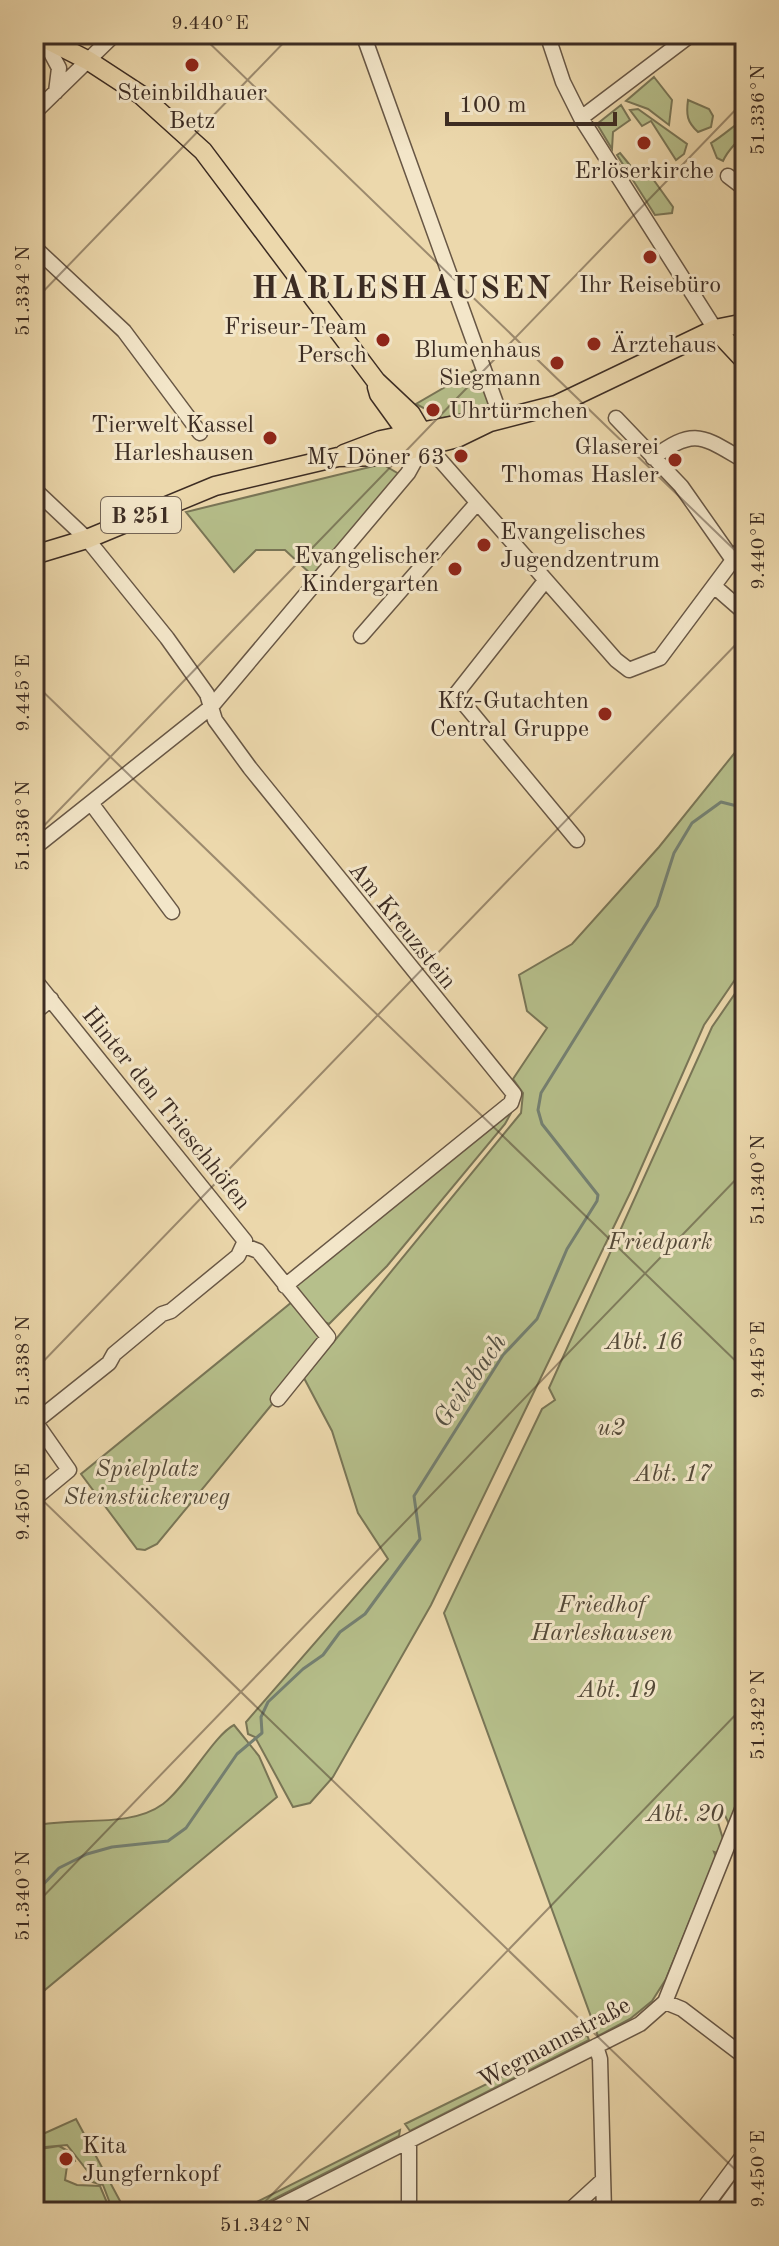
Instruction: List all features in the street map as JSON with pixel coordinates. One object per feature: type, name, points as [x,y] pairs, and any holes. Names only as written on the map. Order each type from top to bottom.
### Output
[{"type":"main road","points":[[39,36],[89,61],[152,104],[203,151],[376,381],[411,414],[422,435]]},
{"type":"main road","name":"B 251","points":[[34,555],[87,539],[215,486],[338,457],[360,446],[422,435],[457,438],[496,421],[585,393],[715,329],[745,323]]},
{"type":"main road","points":[[715,329],[745,361]]},
{"type":"main road","points":[[376,381],[379,394],[422,435]]},
{"type":"street","points":[[56,92],[59,68],[39,36],[76,34]]},
{"type":"street","points":[[34,113],[115,34]]},
{"type":"street","points":[[363,34],[496,421]]},
{"type":"street","points":[[547,34],[563,82],[581,118],[715,329]]},
{"type":"street","points":[[581,118],[692,34]]},
{"type":"street","points":[[728,176],[745,189]]},
{"type":"street","points":[[34,247],[124,331],[200,433]]},
{"type":"street","points":[[616,418],[701,511],[733,560]]},
{"type":"street","points":[[422,435],[545,581],[616,660],[629,670],[660,658],[745,544]]},
{"type":"street","points":[[34,848],[211,707],[408,473],[422,435]]},
{"type":"street","points":[[653,458],[676,440],[688,436],[702,437],[745,461]]},
{"type":"street","name":"Am Kreuzstein","points":[[34,489],[87,539],[167,638],[207,694],[215,720],[260,780],[514,1097],[508,1106],[285,1286]]},
{"type":"street","points":[[361,636],[477,503]]},
{"type":"street","points":[[545,581],[456,694],[577,840]]},
{"type":"street","points":[[714,586],[745,613]]},
{"type":"street","points":[[91,803],[134,856],[172,912]]},
{"type":"street","name":"Hinter den Trieschhöfen","points":[[34,979],[244,1237],[242,1251],[258,1251],[328,1337],[278,1399]]},
{"type":"street","name":"Hinter den Trieschhöfen","points":[[34,1013],[51,999]]},
{"type":"street","points":[[34,1499],[69,1470],[35,1421],[242,1251]]},
{"type":"street","name":"Wegmannstraße","points":[[268,2212],[640,2024],[665,2002],[745,1802]]},
{"type":"street","points":[[665,2002],[682,2009],[745,2057]]},
{"type":"street","points":[[596,2046],[600,2059],[604,2212]]},
{"type":"street","points":[[409,2142],[409,2212]]},
{"type":"street","points":[[701,2212],[745,2153]]},
{"type":"street","points":[[721,2212],[745,2179]]},
{"type":"street","points":[[568,2212],[603,2180]]},
{"type":"green space","points":[[654,77],[672,100],[669,125],[648,109],[626,101]]},
{"type":"green space","points":[[688,100],[709,109],[713,116],[711,127],[698,132],[694,128],[688,118]]},
{"type":"green space","points":[[621,105],[630,120],[613,132],[612,149],[597,124]]},
{"type":"green space","points":[[638,109],[687,144],[684,154],[676,160],[651,121],[642,126],[630,110]]},
{"type":"green space","points":[[745,116],[740,137],[723,161],[717,158],[711,143]]},
{"type":"green space","points":[[620,153],[638,175],[653,179],[673,207],[672,213],[655,215],[617,155]]},
{"type":"green space","points":[[478,368],[494,409],[442,418],[416,404]]},
{"type":"green space","points":[[382,464],[399,474],[313,576],[285,550],[256,550],[234,572],[186,512]]},
{"type":"green space","points":[[745,740],[745,965],[704,1025],[631,1191],[431,1605],[333,1777],[310,1803],[293,1807],[255,1737],[248,1734],[246,1722],[388,1559],[358,1513],[332,1431],[304,1378],[521,1113],[523,1093],[513,1079],[547,1028],[527,1011],[519,975],[572,944],[659,847]]},
{"type":"green space","name":"Friedhof Harleshausen","points":[[745,979],[745,1785],[729,1824],[722,1809],[716,1816],[723,1839],[717,1853],[714,1852],[716,1857],[666,1979],[652,2001],[630,2019],[598,2036],[444,1613],[542,1409],[555,1400],[549,1388],[712,1027]]},
{"type":"green space","points":[[508,1111],[511,1113],[505,1124],[387,1266],[329,1324],[312,1314],[303,1304],[295,1285]]},
{"type":"green space","name":"Spielplatz Steinstückerweg","points":[[292,1302],[321,1337],[320,1346],[157,1544],[145,1550],[137,1549],[81,1474]]},
{"type":"green space","points":[[234,1725],[259,1756],[277,1797],[34,1999],[34,1826],[118,1819],[149,1812],[172,1796],[218,1739]]},
{"type":"green space","points":[[587,2035],[589,2040],[410,2131],[405,2124]]},
{"type":"green space","points":[[76,2119],[126,2212],[113,2211],[103,2185],[89,2181],[93,2178],[67,2145],[34,2148],[34,2138]]},
{"type":"green space","name":"Kita Jungfernkopf","points":[[400,2130],[399,2136],[248,2212],[237,2212]]},
{"type":"green space","points":[[59,2146],[70,2152],[75,2161],[67,2166],[65,2180],[77,2185],[100,2186],[111,2212],[102,2212],[94,2202],[73,2202],[76,2212],[34,2212],[34,2150]]},
{"type":"waterway","name":"Geilebach","points":[[34,1894],[59,1868],[87,1854],[112,1847],[168,1841],[186,1828],[237,1754],[262,1733],[261,1717],[268,1702],[323,1655],[340,1632],[365,1614],[420,1539],[414,1496],[503,1355],[537,1319],[567,1249],[597,1201],[598,1195],[542,1124],[538,1110],[541,1093],[657,906],[674,853],[692,823],[721,802],[745,808]]},
{"type":"place","name":"Steinbildhauer Betz","points":[[192,65]]},
{"type":"place","name":"Erlöserkirche","points":[[644,143]]},
{"type":"place","name":"Ihr Reisebüro","points":[[650,257]]},
{"type":"place","name":"Friseur-Team Persch","points":[[383,340]]},
{"type":"place","name":"Ärztehaus","points":[[594,344]]},
{"type":"place","name":"Blumenhaus Siegmann","points":[[557,363]]},
{"type":"place","name":"Uhrtürmchen","points":[[433,410]]},
{"type":"place","name":"Tierwelt Kassel Harleshausen","points":[[270,438]]},
{"type":"place","name":"My Döner 63","points":[[461,456]]},
{"type":"place","name":"Glaserei Thomas Hasler","points":[[675,460]]},
{"type":"place","name":"Evangelisches Jugendzentrum","points":[[484,545]]},
{"type":"place","name":"Evangelischer Kindergarten","points":[[455,569]]},
{"type":"place","name":"Kfz-Gutachten Central Gruppe","points":[[605,714]]},
{"type":"place","name":"Kita Jungfernkopf","points":[[66,2159]]},
{"type":"district","name":"HARLESHAUSEN","points":[[402,287]]},
{"type":"park label","name":"Friedpark","points":[[660,1241]]},
{"type":"park label","name":"Abt. 16","points":[[644,1341]]},
{"type":"park label","name":"u2","points":[[611,1427]]},
{"type":"park label","name":"Abt. 17","points":[[673,1473]]},
{"type":"park label","name":"Abt. 19","points":[[617,1689]]},
{"type":"park label","name":"Abt. 20","points":[[685,1813]]}]
